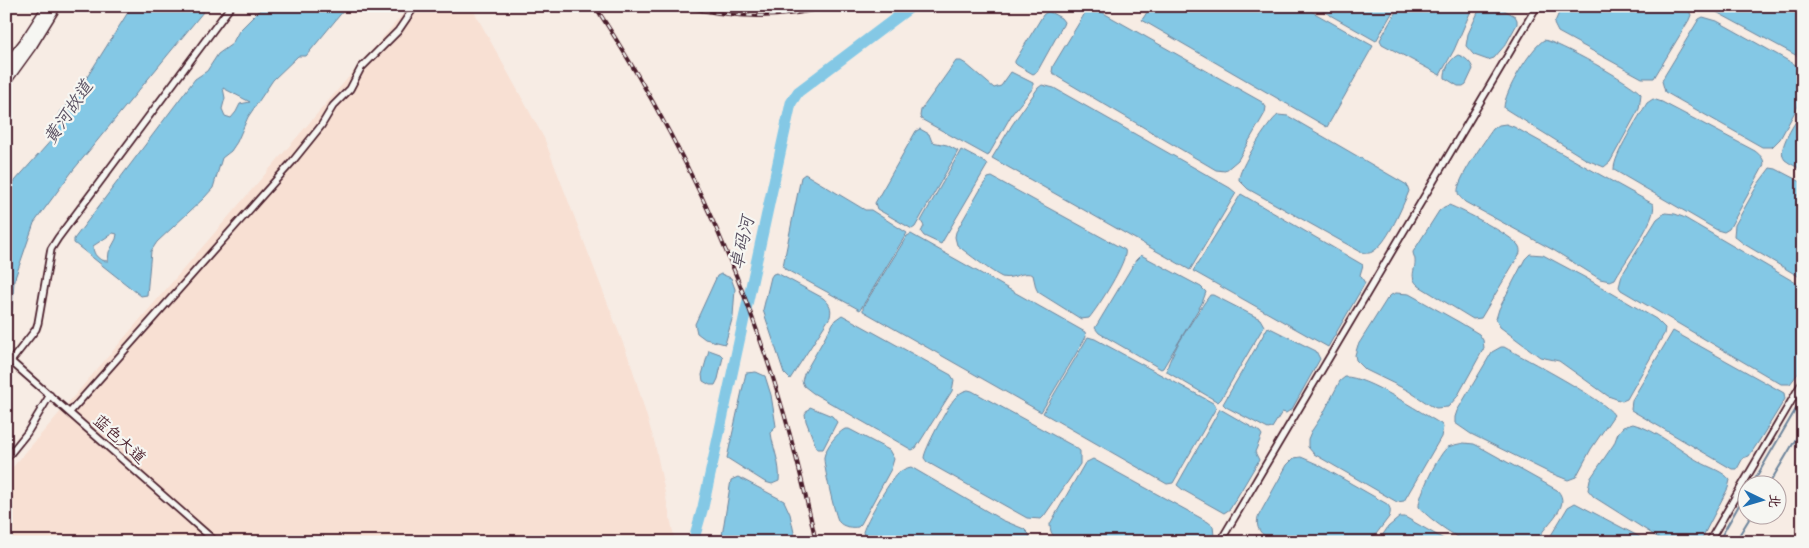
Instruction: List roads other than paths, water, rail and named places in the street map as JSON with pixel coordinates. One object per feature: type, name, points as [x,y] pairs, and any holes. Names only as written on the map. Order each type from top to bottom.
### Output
[{"type":"main road","points":[[6,66],[24,43],[48,6]]},
{"type":"main road","points":[[6,81],[32,45],[56,6]]},
{"type":"street","points":[[9,359],[36,329],[51,249],[231,6]]},
{"type":"street","points":[[70,412],[292,162],[321,126],[333,106],[350,89],[361,68],[398,31],[415,6]]},
{"type":"street","points":[[1220,542],[1537,6]]},
{"type":"street","name":"蓝色大道","points":[[9,359],[216,542]]},
{"type":"street","points":[[1709,542],[1803,381]]},
{"type":"street","points":[[6,459],[28,433],[50,395]]},
{"type":"water","name":"黄河故道","points":[[132,6],[208,6],[74,169],[34,223],[14,281],[12,312],[6,326],[6,191],[55,136],[60,112],[72,101]]},
{"type":"water","points":[[264,6],[344,6],[344,10],[306,56],[298,56],[273,80],[248,117],[237,142],[231,151],[222,158],[213,188],[157,242],[151,251],[147,295],[141,296],[74,243],[74,239],[195,79],[207,71],[218,54],[232,44],[239,31]],"holes":[[[223,88],[250,102],[240,104],[231,118],[225,116],[222,109],[225,98]],[[113,233],[117,234],[109,252],[108,261],[99,259],[95,255],[93,246]]]},
{"type":"water","points":[[1151,6],[1302,6],[1373,46],[1327,127],[1142,20]]},
{"type":"water","points":[[1314,6],[1396,6],[1376,41]]},
{"type":"water","points":[[1399,6],[1473,6],[1454,50],[1440,75],[1382,44],[1380,40]]},
{"type":"water","points":[[1481,6],[1497,6],[1515,16],[1517,20],[1517,24],[1506,44],[1494,58],[1488,60],[1474,55],[1466,46],[1468,34]]},
{"type":"water","points":[[1562,6],[1687,6],[1691,15],[1654,78],[1642,78],[1558,32],[1554,24]]},
{"type":"water","points":[[1708,6],[1803,6],[1803,59],[1709,8]]},
{"type":"water","points":[[1090,8],[1098,10],[1262,102],[1266,107],[1265,113],[1238,160],[1225,171],[1216,170],[1052,72],[1053,66],[1085,13]]},
{"type":"water","points":[[1048,11],[1061,18],[1064,22],[1037,72],[1033,74],[1017,65],[1015,61],[1043,15]]},
{"type":"water","points":[[1703,17],[1717,21],[1803,69],[1803,97],[1780,139],[1772,147],[1762,147],[1665,92],[1662,81],[1665,75],[1699,19]]},
{"type":"water","points":[[1544,40],[1552,42],[1594,64],[1624,81],[1641,94],[1639,109],[1610,162],[1604,167],[1587,160],[1504,108],[1508,92],[1519,71],[1532,52]]},
{"type":"water","points":[[1458,55],[1467,60],[1473,69],[1466,84],[1463,86],[1458,86],[1445,78],[1448,65]]},
{"type":"water","points":[[956,61],[966,64],[994,88],[1001,86],[1011,72],[1033,83],[1033,88],[1012,114],[988,156],[921,119],[921,110]]},
{"type":"water","points":[[1042,85],[1054,88],[1236,193],[1190,270],[992,158],[1012,125]]},
{"type":"water","points":[[1653,99],[1755,151],[1761,156],[1764,164],[1763,167],[1729,229],[1724,232],[1717,230],[1614,170],[1627,136],[1647,103]]},
{"type":"water","points":[[1803,110],[1803,170],[1785,160],[1783,149],[1792,128]]},
{"type":"water","points":[[1278,115],[1288,116],[1407,185],[1409,191],[1401,210],[1378,248],[1368,253],[1361,252],[1248,189],[1239,180],[1243,166],[1255,146]]},
{"type":"water","points":[[1506,124],[1653,204],[1651,219],[1615,279],[1610,281],[1600,279],[1555,251],[1465,202],[1459,196],[1461,179],[1478,151],[1493,129],[1499,125]]},
{"type":"water","points":[[920,129],[929,134],[932,142],[947,145],[958,151],[915,227],[912,229],[877,209],[875,203],[916,131]]},
{"type":"water","points":[[961,150],[988,164],[941,244],[924,236],[921,232],[924,226],[921,221]]},
{"type":"water","points":[[1770,168],[1776,169],[1803,183],[1803,279],[1744,244],[1734,236],[1735,225],[1758,184]]},
{"type":"water","points":[[805,174],[865,210],[871,210],[907,233],[860,310],[785,269],[783,266],[801,177]]},
{"type":"water","points":[[992,177],[1125,250],[1125,255],[1117,273],[1099,305],[1089,318],[1081,319],[1038,292],[1033,275],[1025,274],[1006,278],[1002,277],[957,245],[956,232],[983,185],[988,178]]},
{"type":"water","points":[[1241,194],[1363,265],[1360,275],[1365,283],[1328,347],[1193,271]]},
{"type":"water","points":[[1449,205],[1497,229],[1514,241],[1520,249],[1520,253],[1481,318],[1473,319],[1419,286],[1414,280],[1415,260],[1413,252],[1439,211]]},
{"type":"water","points":[[1665,213],[1683,217],[1803,287],[1803,367],[1790,384],[1781,384],[1621,290],[1619,287],[1622,275],[1657,219]]},
{"type":"water","points":[[911,234],[1085,332],[1086,337],[1041,412],[863,311],[863,307],[907,236]]},
{"type":"water","points":[[1530,254],[1543,255],[1586,278],[1656,319],[1665,328],[1664,334],[1627,399],[1622,401],[1608,396],[1559,361],[1540,357],[1500,327],[1496,319],[1499,309],[1525,259]]},
{"type":"water","points":[[1141,255],[1201,287],[1206,292],[1202,303],[1161,369],[1099,333],[1095,328],[1136,260]]},
{"type":"water","points":[[777,273],[823,298],[831,309],[830,317],[790,379],[784,373],[763,310],[771,277]]},
{"type":"water","points":[[721,274],[731,278],[735,289],[733,316],[725,344],[705,339],[697,333],[695,324],[717,276]]},
{"type":"water","points":[[1396,293],[1409,294],[1479,334],[1483,340],[1484,348],[1457,397],[1448,407],[1436,408],[1430,405],[1407,390],[1366,370],[1356,360],[1355,355],[1358,345],[1387,299]]},
{"type":"water","points":[[1210,295],[1260,319],[1264,326],[1218,402],[1167,372],[1177,346]]},
{"type":"water","points":[[842,315],[951,375],[954,380],[952,391],[916,448],[912,450],[804,386],[802,381],[804,374],[835,320]]},
{"type":"water","points":[[1268,327],[1316,351],[1320,359],[1292,409],[1286,413],[1282,412],[1272,428],[1268,429],[1223,404]]},
{"type":"water","points":[[1673,331],[1784,393],[1785,399],[1749,456],[1743,458],[1737,469],[1732,469],[1631,410],[1632,400]]},
{"type":"water","points":[[1088,337],[1213,403],[1216,408],[1173,483],[1167,484],[1043,413]]},
{"type":"water","points":[[1501,347],[1581,390],[1608,408],[1614,415],[1591,449],[1576,477],[1568,480],[1548,472],[1471,434],[1455,423],[1457,411],[1492,352]]},
{"type":"water","points":[[709,350],[723,357],[715,385],[710,385],[703,381],[702,375]]},
{"type":"water","points":[[756,372],[765,376],[771,395],[776,426],[771,433],[779,469],[779,481],[772,484],[765,482],[727,458],[746,373]]},
{"type":"water","points":[[1345,377],[1354,378],[1379,388],[1441,424],[1443,427],[1441,437],[1404,501],[1397,502],[1314,454],[1308,447],[1308,439],[1311,432],[1323,414],[1340,381]]},
{"type":"water","points":[[968,390],[1080,451],[1080,464],[1041,519],[1027,518],[927,462],[924,458],[942,418],[955,398]]},
{"type":"water","points":[[810,407],[832,416],[837,422],[823,449],[817,449],[806,421],[805,414]]},
{"type":"water","points":[[1220,409],[1262,435],[1255,452],[1259,460],[1230,509],[1224,513],[1177,485]]},
{"type":"water","points":[[1633,424],[1659,435],[1692,457],[1724,474],[1730,480],[1728,488],[1700,542],[1665,542],[1594,497],[1588,490],[1590,479],[1614,444],[1618,433],[1623,427]]},
{"type":"water","points":[[845,429],[849,429],[889,450],[894,459],[891,469],[858,527],[848,527],[839,522],[832,501],[824,461],[829,445]]},
{"type":"water","points":[[1464,443],[1480,447],[1557,490],[1561,496],[1562,503],[1537,542],[1470,542],[1443,528],[1419,507],[1425,485],[1444,451],[1448,447]]},
{"type":"water","points":[[1301,457],[1317,464],[1387,504],[1390,510],[1389,517],[1370,542],[1274,542],[1261,532],[1257,522],[1258,517],[1287,465],[1294,458]]},
{"type":"water","points":[[1093,459],[1208,522],[1213,526],[1214,536],[1210,542],[1063,542],[1057,539],[1052,533],[1050,524],[1085,463]]},
{"type":"water","points":[[911,467],[1002,520],[1024,529],[1029,534],[1030,542],[868,542],[863,532],[868,519],[897,474]]},
{"type":"water","points":[[738,477],[784,501],[790,514],[796,542],[721,542],[731,480]]},
{"type":"water","points":[[1575,503],[1646,542],[1547,542],[1568,507]]},
{"type":"water","points":[[1400,517],[1405,517],[1449,542],[1378,542],[1388,527]]},
{"type":"waterway","name":"卓码河","points":[[693,542],[703,507],[791,103],[798,92],[912,6]]},
{"type":"waterway","points":[[1757,476],[1803,397]]},
{"type":"waterway","points":[[1774,476],[1803,427]]},
{"type":"waterway","points":[[1718,542],[1736,510]]},
{"type":"waterway","points":[[1735,542],[1745,526]]},
{"type":"railway","points":[[595,6],[647,91],[671,135],[734,270],[752,316],[782,407],[816,542]]},
{"type":"railway","points":[[682,6],[718,13],[756,16],[793,14],[829,6]]}]
